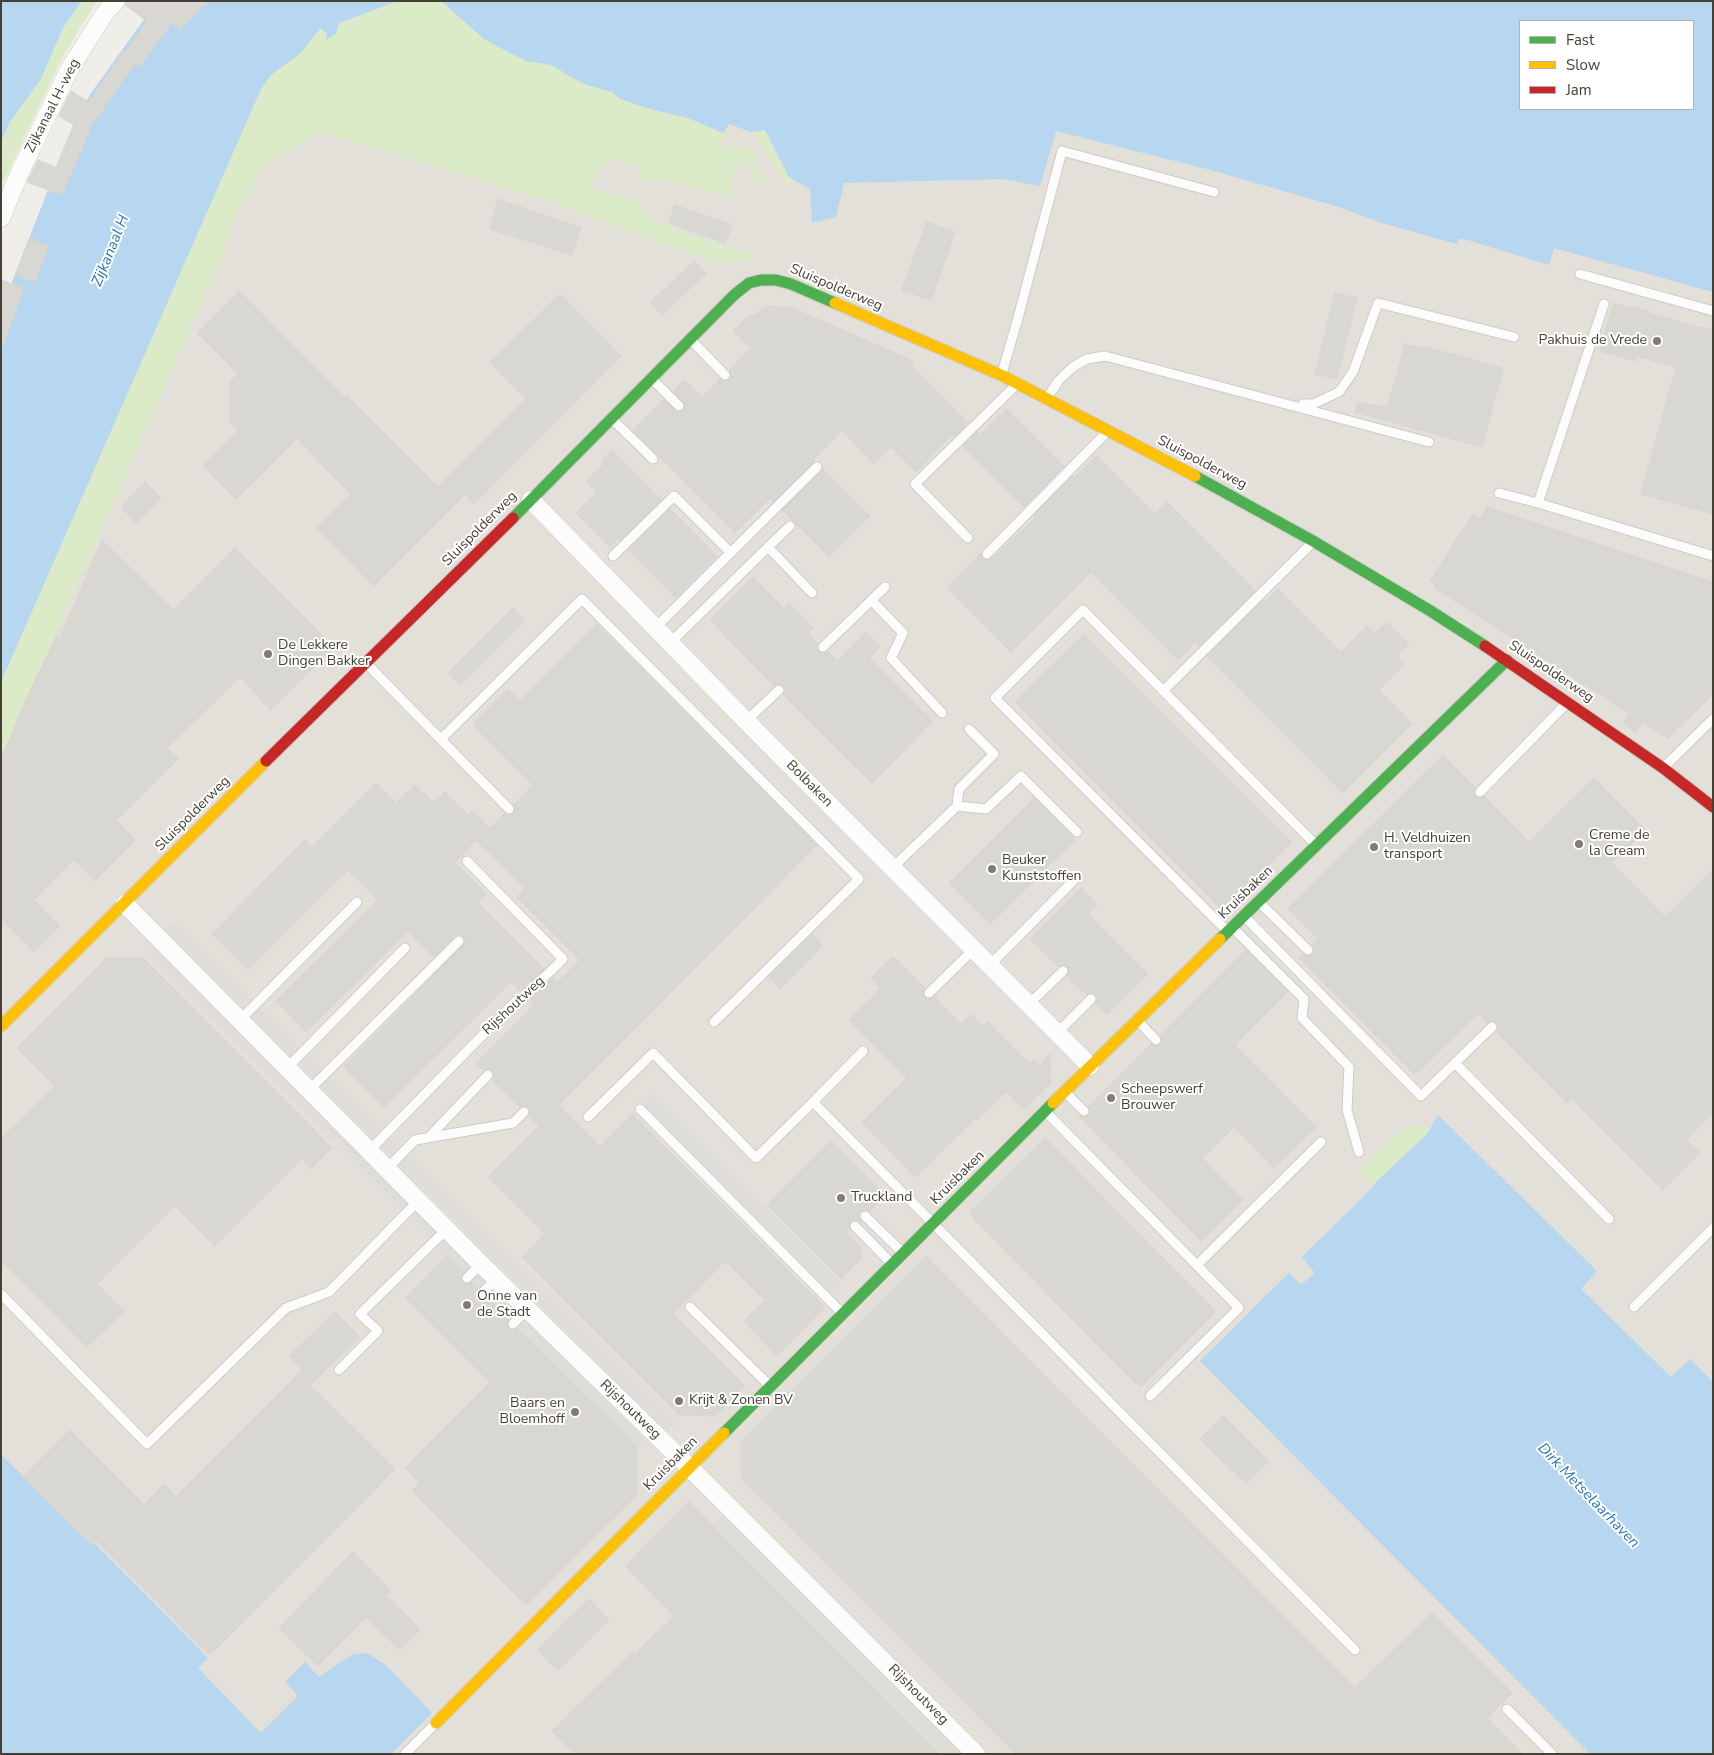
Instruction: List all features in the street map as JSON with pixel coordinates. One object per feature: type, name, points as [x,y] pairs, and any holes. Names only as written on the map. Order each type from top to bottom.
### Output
[{"type":"street","name":"Zijkanaal H-weg","points":[[1,218],[20,172],[70,68],[116,1]]},
{"type":"street","name":"Sluispolderweg","points":[[1,1026],[531,500],[734,295],[749,284],[761,280],[776,280],[800,288],[1001,375],[1226,492],[1314,541],[1429,610],[1507,660],[1663,768],[1713,807]]},
{"type":"street","name":"Bolbaken","points":[[531,500],[746,721],[1090,1066]]},
{"type":"street","name":"Kruisbaken","points":[[436,1723],[1090,1066],[1507,660]]},
{"type":"street","name":"Rijshoutweg","points":[[125,904],[527,1310],[689,1467],[976,1754]]},
{"type":"lane","points":[[1001,375],[1062,151],[1214,192]]},
{"type":"lane","points":[[1580,274],[1713,311]]},
{"type":"lane","points":[[1291,404],[1313,404],[1340,392],[1353,372],[1378,303],[1514,337]]},
{"type":"lane","points":[[1538,504],[1604,304]]},
{"type":"lane","points":[[690,339],[725,375]]},
{"type":"lane","points":[[1047,398],[1059,380],[1073,367],[1087,359],[1105,356],[1429,442]]},
{"type":"lane","points":[[651,378],[679,406]]},
{"type":"lane","points":[[968,538],[915,484],[1017,384]]},
{"type":"lane","points":[[611,418],[653,459]]},
{"type":"lane","points":[[987,554],[1109,430]]},
{"type":"lane","points":[[656,627],[817,467]]},
{"type":"lane","points":[[1498,493],[1713,556]]},
{"type":"lane","points":[[613,556],[674,496],[731,553]]},
{"type":"lane","points":[[671,642],[790,526]]},
{"type":"lane","points":[[1163,690],[1314,541]]},
{"type":"lane","points":[[768,547],[812,593]]},
{"type":"lane","points":[[823,647],[885,587]]},
{"type":"lane","points":[[441,739],[582,599],[859,879],[714,1022]]},
{"type":"lane","points":[[872,601],[903,633],[890,658],[942,713]]},
{"type":"lane","points":[[1317,846],[1083,610],[995,698],[1230,930],[1304,999],[1302,1018],[1349,1067],[1347,1110],[1359,1152]]},
{"type":"lane","points":[[366,663],[509,809]]},
{"type":"lane","points":[[746,721],[778,690]]},
{"type":"lane","points":[[1480,792],[1568,702]]},
{"type":"lane","points":[[1663,768],[1713,719]]},
{"type":"lane","points":[[892,868],[957,806],[959,789],[994,754],[969,729]]},
{"type":"lane","points":[[957,806],[986,809],[1022,776],[1077,832]]},
{"type":"lane","name":"Rijshoutweg","points":[[369,1151],[516,1001],[524,997],[563,958],[467,861]]},
{"type":"lane","points":[[990,965],[1075,879]]},
{"type":"lane","points":[[240,1020],[357,902]]},
{"type":"lane","points":[[1259,902],[1308,950]]},
{"type":"lane","points":[[1244,916],[1422,1096],[1492,1027]]},
{"type":"lane","points":[[309,1090],[459,941]]},
{"type":"lane","points":[[287,1068],[405,948]]},
{"type":"lane","points":[[929,993],[974,949]]},
{"type":"lane","points":[[1029,1004],[1063,971]]},
{"type":"lane","points":[[1057,1033],[1091,999]]},
{"type":"lane","points":[[1137,1020],[1156,1040]]},
{"type":"lane","points":[[588,1117],[653,1053],[756,1158],[863,1052]]},
{"type":"lane","points":[[1455,1063],[1609,1219]]},
{"type":"lane","points":[[429,1137],[488,1075]]},
{"type":"lane","points":[[1065,1092],[1084,1111]]},
{"type":"lane","points":[[812,1102],[1355,1650]]},
{"type":"lane","points":[[640,1109],[843,1314]]},
{"type":"lane","points":[[387,1169],[415,1140],[513,1123],[524,1112]]},
{"type":"lane","points":[[1046,1112],[1239,1308],[1150,1396]]},
{"type":"lane","points":[[1196,1265],[1321,1142]]},
{"type":"lane","points":[[1,1294],[147,1444],[286,1308],[329,1292],[418,1201]]},
{"type":"lane","points":[[864,1216],[904,1254]]},
{"type":"lane","points":[[855,1226],[893,1265]]},
{"type":"lane","points":[[1634,1306],[1713,1228]]},
{"type":"lane","points":[[339,1370],[378,1332],[360,1314],[447,1229]]},
{"type":"lane","points":[[467,1278],[481,1264]]},
{"type":"lane","points":[[482,1293],[496,1279]]},
{"type":"lane","points":[[690,1307],[771,1387]]},
{"type":"lane","points":[[513,1324],[527,1310]]},
{"type":"lane","points":[[1507,1709],[1552,1754]]},
{"type":"lane","points":[[406,1754],[436,1723]]},
{"type":"shaded area","points":[[253,1],[1713,1],[1713,1754],[1,1754],[1,467]]},
{"type":"shaded area","points":[[173,922],[675,1423],[667,1432],[165,930]]},
{"type":"shaded area","points":[[153,946],[645,1440],[638,1448],[146,953]]},
{"type":"shaded area","points":[[654,1094],[841,1283],[831,1293],[644,1105]]},
{"type":"shaded area","points":[[724,1515],[962,1754],[942,1754],[714,1525]]},
{"type":"green space","points":[[82,1],[97,1],[63,56],[1,187],[1,142],[10,122],[41,79],[63,28]]},
{"type":"green space","points":[[398,1],[441,1],[484,39],[526,61],[552,65],[571,78],[612,92],[620,99],[650,109],[688,118],[723,132],[725,148],[752,148],[757,151],[753,162],[769,188],[754,180],[746,163],[733,169],[730,199],[660,178],[658,183],[639,178],[642,167],[617,159],[601,166],[590,187],[637,201],[650,219],[736,251],[751,254],[749,260],[719,264],[554,203],[322,132],[265,164],[235,219],[218,266],[1,756],[1,682],[262,87],[271,75],[302,52],[320,28],[327,34],[326,39],[339,24]]},
{"type":"green space","points":[[765,130],[774,150],[792,179],[788,187],[751,132]]},
{"type":"green space","points":[[1412,1123],[1430,1129],[1375,1183],[1369,1184],[1358,1170]]},
{"type":"water","points":[[1,1],[82,1],[63,28],[41,79],[10,122],[1,142]]},
{"type":"water","name":"Zijkanaal H","points":[[172,1],[398,1],[339,23],[336,34],[326,40],[327,34],[320,28],[302,52],[271,75],[261,89],[1,682],[1,310],[73,126],[91,93],[153,7]]},
{"type":"water","points":[[441,1],[1713,1],[1713,292],[1554,248],[1549,265],[1464,239],[1459,239],[1457,244],[1211,170],[1056,131],[1040,186],[1003,179],[844,183],[836,217],[812,223],[810,189],[789,177],[765,130],[751,132],[729,124],[723,133],[688,118],[650,109],[620,99],[612,92],[587,85],[552,65],[526,61],[484,39]]},
{"type":"water","name":"Dirk Metselaarhaven","points":[[1438,1115],[1597,1271],[1581,1289],[1671,1377],[1690,1359],[1713,1382],[1713,1754],[1590,1754],[1200,1361],[1289,1273],[1301,1285],[1315,1273],[1302,1257],[1375,1183],[1427,1134]]},
{"type":"water","points":[[1,1455],[100,1549],[208,1658],[198,1668],[261,1733],[298,1696],[285,1682],[305,1662],[319,1677],[351,1655],[367,1653],[387,1666],[432,1713],[391,1754],[1,1754]]},
{"type":"building","points":[[126,1],[208,1],[180,30],[172,22],[140,67],[135,63],[92,125],[62,195],[27,182],[38,160],[56,167],[74,125],[59,116],[71,91],[89,102],[124,50],[126,51],[147,21],[125,5]]},
{"type":"building","points":[[498,199],[581,228],[572,255],[490,229]]},
{"type":"building","points":[[675,205],[732,225],[725,243],[669,223]]},
{"type":"building","points":[[927,222],[955,232],[931,300],[902,290]]},
{"type":"building","points":[[30,239],[49,246],[35,282],[16,275]]},
{"type":"building","points":[[694,261],[706,273],[662,315],[650,303]]},
{"type":"building","points":[[1,280],[24,288],[3,346],[1,346]]},
{"type":"building","points":[[239,291],[345,398],[347,396],[438,487],[526,399],[490,363],[560,294],[621,356],[474,504],[465,495],[374,586],[317,528],[351,494],[297,439],[236,499],[203,466],[238,431],[230,423],[230,382],[238,374],[197,333]]},
{"type":"building","points":[[1335,293],[1357,298],[1337,379],[1315,374]]},
{"type":"building","points":[[1613,303],[1633,309],[1634,307],[1649,311],[1649,313],[1694,326],[1713,329],[1713,514],[1641,494],[1676,367],[1637,356],[1636,361],[1600,351]]},
{"type":"building","points":[[765,306],[792,308],[913,361],[910,364],[968,423],[954,437],[952,435],[916,472],[891,447],[874,464],[842,431],[813,460],[815,461],[773,502],[770,498],[735,533],[633,430],[664,400],[677,412],[683,411],[685,404],[673,391],[684,380],[702,397],[720,379],[724,381],[729,380],[731,376],[729,370],[751,349],[733,331],[745,319],[752,314],[754,316]]},
{"type":"building","points":[[1405,344],[1425,349],[1425,347],[1503,368],[1482,447],[1355,412],[1357,403],[1388,407]]},
{"type":"building","points":[[1007,409],[1064,466],[1024,507],[963,446],[977,432],[980,435]]},
{"type":"building","points":[[612,450],[661,500],[620,541],[618,539],[610,547],[576,513],[597,493],[586,481],[604,464],[601,461]]},
{"type":"building","points":[[1097,456],[1155,514],[1167,502],[1255,591],[1198,647],[1195,643],[1178,660],[1091,572],[1011,652],[947,587],[981,553],[983,559],[992,559],[1035,518],[1033,516],[1073,475],[1075,477]]},
{"type":"building","points":[[823,469],[870,516],[829,557],[782,510]]},
{"type":"building","points":[[145,482],[161,498],[136,523],[121,507]]},
{"type":"building","points":[[1487,507],[1713,582],[1713,694],[1668,738],[1642,722],[1636,732],[1623,723],[1630,714],[1435,588],[1436,586],[1430,581],[1473,514],[1480,519]]},
{"type":"building","points":[[670,509],[717,557],[676,598],[628,550]]},
{"type":"building","points":[[102,540],[173,610],[235,548],[334,647],[271,710],[240,677],[167,748],[178,759],[116,820],[136,840],[95,881],[74,860],[34,900],[60,926],[34,952],[1,919],[1,760],[27,697],[57,636],[60,638]]},
{"type":"building","points":[[753,577],[784,608],[789,603],[813,628],[808,633],[818,643],[818,651],[822,653],[827,651],[837,661],[866,632],[880,647],[869,658],[933,721],[872,783],[783,695],[785,689],[783,685],[778,684],[774,686],[710,620]]},
{"type":"building","points":[[1278,589],[1341,652],[1367,626],[1374,634],[1387,622],[1409,644],[1397,656],[1405,664],[1379,690],[1412,724],[1343,793],[1207,656],[1263,600],[1265,602]]},
{"type":"building","points":[[513,608],[525,621],[461,685],[448,673]]},
{"type":"building","points":[[597,624],[817,845],[559,1105],[600,1146],[632,1114],[825,1307],[777,1356],[744,1321],[765,1301],[725,1261],[673,1314],[745,1386],[715,1416],[679,1415],[522,1257],[545,1234],[488,1177],[539,1126],[529,1116],[530,1111],[528,1107],[520,1107],[492,1080],[494,1076],[493,1071],[489,1069],[484,1071],[476,1063],[534,1005],[530,1000],[553,978],[557,983],[580,960],[517,897],[525,888],[476,840],[455,862],[487,894],[478,903],[544,969],[521,991],[511,982],[384,1107],[344,1067],[463,945],[465,940],[463,936],[455,936],[434,957],[408,931],[306,1032],[276,1001],[378,900],[348,870],[248,970],[212,934],[305,840],[312,847],[376,783],[396,803],[415,785],[434,803],[445,792],[468,815],[472,811],[490,828],[505,813],[508,815],[513,814],[515,810],[513,805],[533,785],[473,725],[508,689],[520,701]]},
{"type":"building","points":[[1084,634],[1292,842],[1223,911],[1015,702]]},
{"type":"building","points":[[1443,755],[1476,788],[1474,791],[1475,796],[1479,798],[1484,796],[1529,842],[1594,778],[1646,830],[1612,863],[1665,917],[1713,870],[1713,1113],[1686,1139],[1700,1153],[1663,1190],[1571,1098],[1567,1103],[1496,1032],[1498,1026],[1496,1022],[1491,1021],[1487,1023],[1478,1013],[1415,1075],[1299,958],[1303,954],[1307,956],[1312,955],[1314,951],[1312,945],[1318,939],[1288,909]]},
{"type":"building","points":[[1034,798],[1075,840],[990,924],[949,883]]},
{"type":"building","points":[[1081,888],[1097,905],[1088,914],[1148,974],[1107,1015],[1095,1003],[1097,1000],[1096,995],[1092,993],[1087,995],[1067,976],[1069,970],[1067,966],[1062,965],[1058,967],[1030,939]]},
{"type":"building","points":[[812,934],[823,945],[780,989],[769,977]]},
{"type":"building","points":[[1246,950],[1288,992],[1235,1045],[1316,1127],[1274,1168],[1234,1127],[1202,1158],[1243,1200],[1201,1241],[1079,1116],[1088,1116],[1090,1112],[1088,1107],[1151,1044],[1157,1046],[1161,1044],[1162,1039],[1160,1036]]},
{"type":"building","points":[[893,957],[925,988],[923,994],[925,998],[930,999],[934,997],[961,1024],[971,1014],[983,1026],[988,1022],[1030,1064],[1034,1060],[1040,1065],[1050,1054],[1051,1083],[1024,1109],[1006,1092],[915,1177],[862,1122],[907,1078],[849,1020],[881,989],[871,978]]},
{"type":"building","points":[[107,958],[143,958],[332,1148],[311,1169],[302,1159],[215,1246],[175,1206],[97,1284],[124,1311],[87,1347],[1,1260],[1,1139],[55,1086],[17,1048]]},
{"type":"building","points":[[1045,1138],[1216,1312],[1141,1387],[973,1218],[970,1212]]},
{"type":"building","points":[[831,1141],[885,1196],[869,1212],[866,1210],[861,1211],[859,1215],[861,1220],[859,1222],[854,1220],[849,1224],[851,1230],[847,1234],[861,1248],[861,1259],[841,1279],[767,1205]]},
{"type":"building","points":[[446,1256],[463,1273],[461,1277],[462,1282],[466,1284],[471,1282],[478,1289],[476,1292],[477,1297],[481,1299],[486,1297],[509,1320],[507,1325],[509,1329],[514,1330],[517,1328],[636,1446],[636,1496],[526,1605],[412,1491],[420,1483],[405,1468],[490,1382],[406,1298]]},
{"type":"building","points":[[926,1256],[1355,1688],[1432,1613],[1512,1693],[1487,1718],[1523,1754],[1016,1754],[741,1478],[741,1441]]},
{"type":"building","points":[[335,1312],[360,1337],[310,1385],[395,1469],[210,1655],[96,1540],[91,1545],[23,1477],[70,1430],[144,1504],[164,1484],[176,1496],[302,1370],[289,1356]]},
{"type":"building","points":[[1224,1416],[1269,1461],[1246,1484],[1200,1439]]},
{"type":"building","points":[[689,1502],[939,1754],[575,1754],[552,1731],[633,1652],[635,1654],[674,1616],[625,1566]]},
{"type":"building","points":[[353,1552],[391,1590],[386,1596],[420,1629],[400,1650],[366,1617],[318,1666],[279,1628]]},
{"type":"building","points":[[589,1599],[609,1620],[558,1671],[537,1650]]},
{"type":"traffic: fast","points":[[513,518],[734,295],[749,283],[761,280],[776,280],[791,284],[835,303]]},
{"type":"traffic: fast","points":[[1195,476],[1313,541],[1429,610],[1485,646]]},
{"type":"traffic: fast","points":[[1220,939],[1507,660]]},
{"type":"traffic: fast","points":[[724,1433],[1053,1103]]},
{"type":"traffic: slow","points":[[835,303],[1001,375],[1195,476]]},
{"type":"traffic: slow","points":[[1,1026],[266,761]]},
{"type":"traffic: slow","points":[[1053,1103],[1220,939]]},
{"type":"traffic: slow","points":[[436,1723],[724,1433]]},
{"type":"traffic: jam","points":[[266,761],[513,518]]},
{"type":"traffic: jam","points":[[1485,646],[1663,768],[1713,807]]},
{"type":"place","name":"Pakhuis de Vrede","points":[[1657,341]]},
{"type":"place","name":"De Lekkere Dingen Bakker","points":[[268,654]]},
{"type":"place","name":"Creme de la Cream","points":[[1579,844]]},
{"type":"place","name":"H. Veldhuizen transport","points":[[1374,847]]},
{"type":"place","name":"Beuker Kunststoffen","points":[[992,869]]},
{"type":"place","name":"Scheepswerf Brouwer","points":[[1111,1098]]},
{"type":"place","name":"Truckland","points":[[841,1198]]},
{"type":"place","name":"Onne van de Stadt","points":[[467,1305]]},
{"type":"place","name":"Krijt & Zonen BV","points":[[679,1401]]},
{"type":"place","name":"Baars en Bloemhoff","points":[[575,1412]]}]
